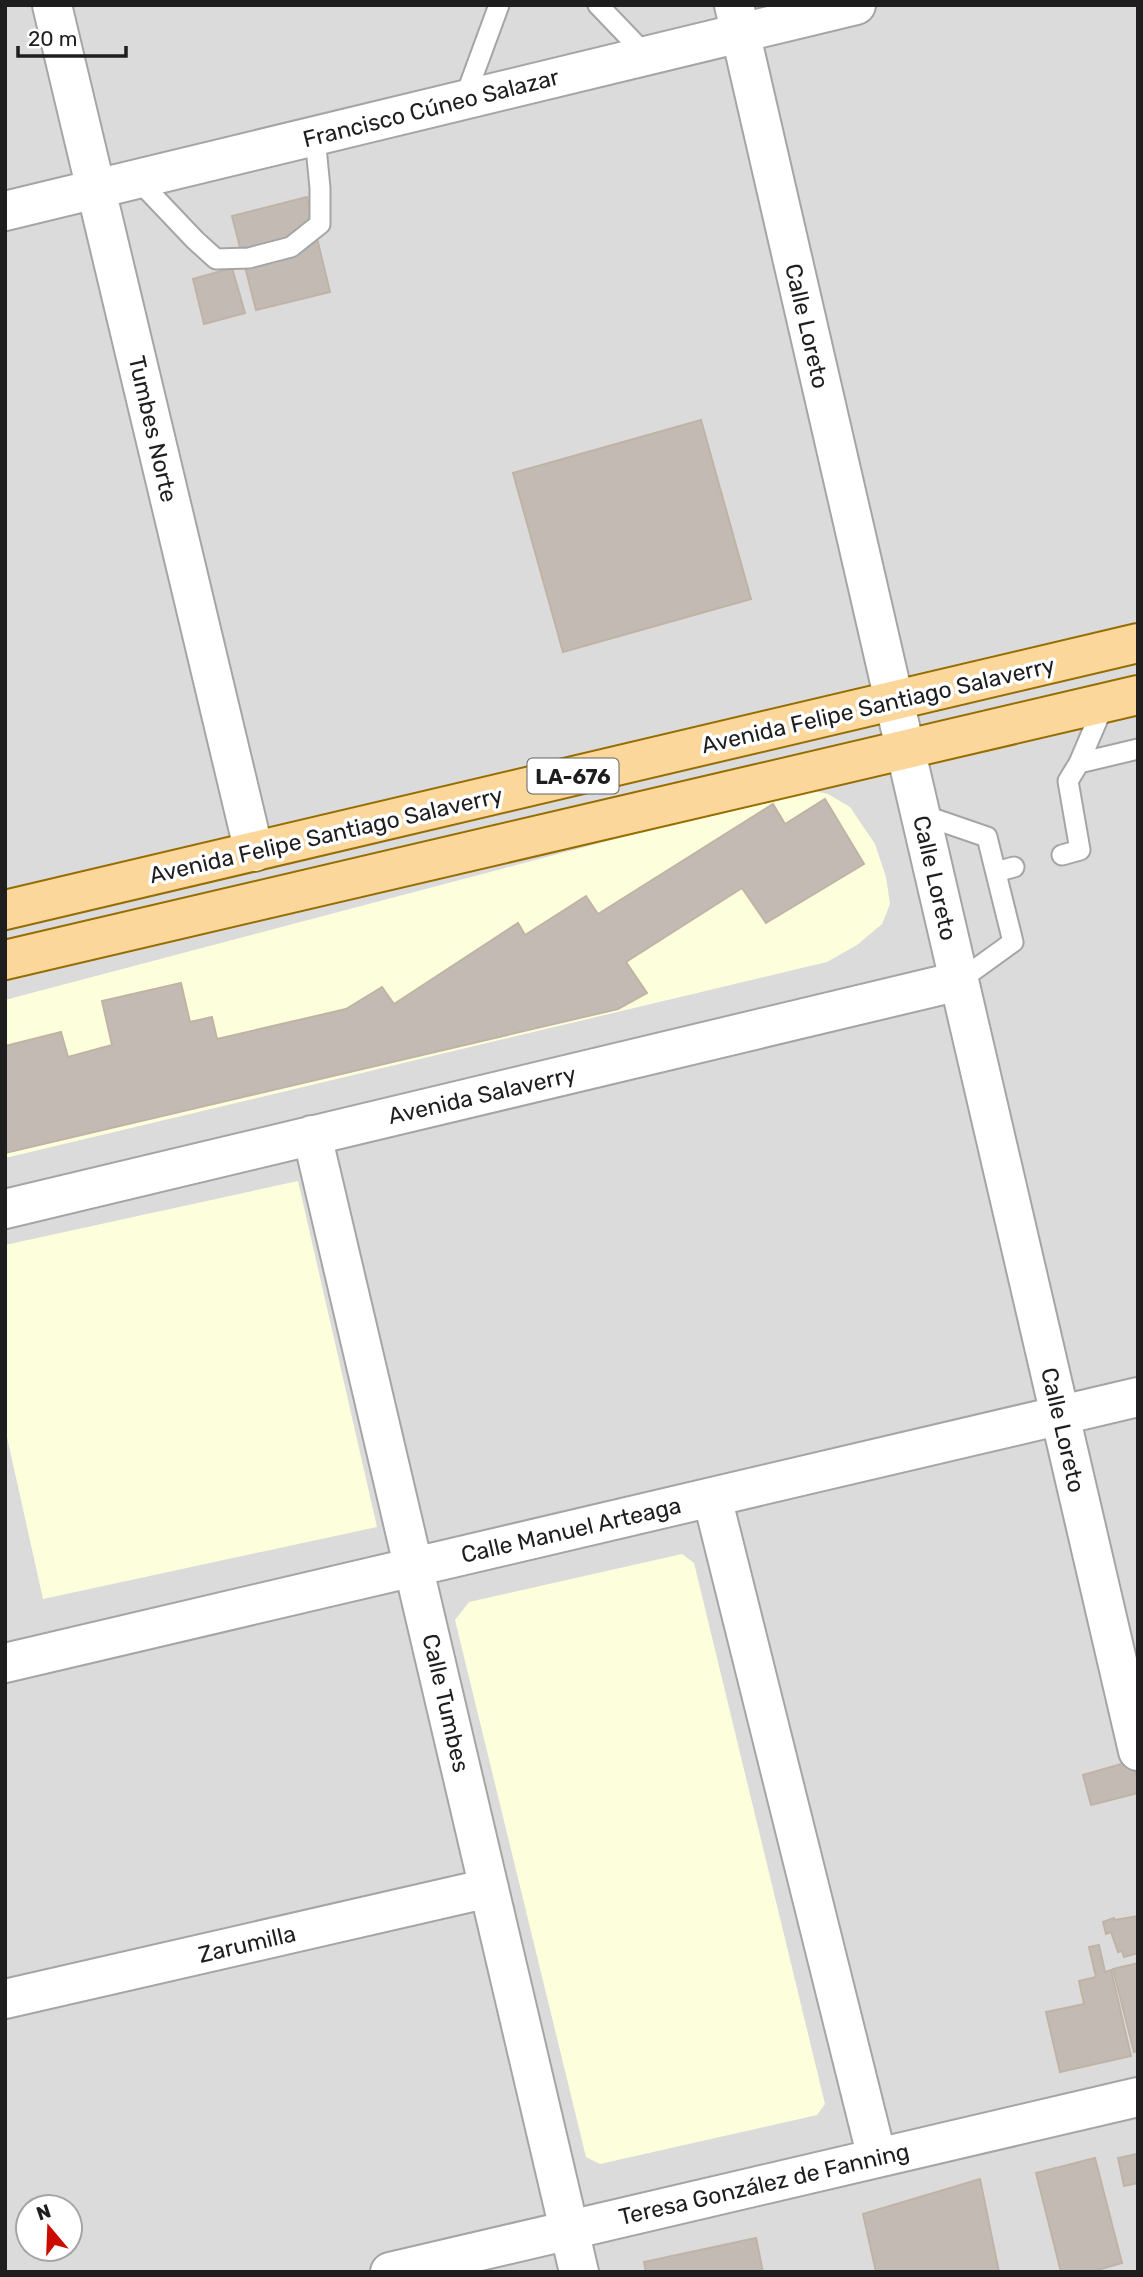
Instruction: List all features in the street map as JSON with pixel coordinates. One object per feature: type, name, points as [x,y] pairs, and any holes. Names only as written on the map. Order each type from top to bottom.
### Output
[{"type":"main road","name":"Avenida Felipe Santiago Salaverry","points":[[5,910],[1138,643]]},
{"type":"main road","name":"Avenida Felipe Santiago Salaverry","points":[[5,960],[1122,698]]},
{"type":"street","name":"Tumbes Norte","points":[[52,5],[254,852]]},
{"type":"street","name":"Francisco Cúneo Salazar","points":[[5,211],[646,55],[737,19],[856,5]]},
{"type":"street","name":"Calle Loreto","points":[[737,19],[1138,1751]]},
{"type":"street","name":"Avenida Salaverry","points":[[5,1209],[959,981]]},
{"type":"street","name":"Calle Tumbes","points":[[312,1135],[579,2272]]},
{"type":"street","name":"Calle Manuel Arteaga","points":[[5,1663],[1138,1397]]},
{"type":"street","points":[[712,1497],[877,2158]]},
{"type":"street","name":"Zarumilla","points":[[5,1999],[489,1888]]},
{"type":"street","name":"Teresa González de Fanning","points":[[390,2272],[1138,2097]]},
{"type":"lane","points":[[464,100],[499,5]]},
{"type":"lane","points":[[598,5],[646,55]]},
{"type":"lane","points":[[138,180],[216,259],[249,258],[290,247],[320,224],[315,137]]},
{"type":"lane","points":[[1062,855],[1080,850],[1068,781],[1122,698]]},
{"type":"lane","points":[[1079,763],[1138,749]]},
{"type":"lane","points":[[920,814],[987,837],[1005,870],[1013,942],[959,981]]},
{"type":"shaded area","points":[[5,5],[1138,5],[1138,2272],[5,2272]]},
{"type":"shaded area","points":[[804,789],[828,794],[850,807],[875,844],[886,877],[890,904],[882,924],[857,945],[827,962],[5,1158],[5,1000]]},
{"type":"shaded area","points":[[298,1181],[377,1527],[43,1599],[5,1428],[5,1245]]},
{"type":"shaded area","points":[[682,1554],[694,1563],[825,2104],[817,2115],[600,2164],[586,2157],[455,1620],[469,1602]]},
{"type":"building","points":[[307,197],[330,292],[256,310],[232,216]]},
{"type":"building","points":[[232,268],[245,313],[204,324],[193,279]]},
{"type":"building","points":[[701,420],[751,599],[563,652],[513,473]]},
{"type":"building","points":[[825,799],[864,864],[766,923],[742,888],[626,962],[647,993],[618,1009],[5,1153],[5,1046],[61,1032],[68,1057],[112,1045],[102,1001],[181,983],[190,1022],[212,1017],[217,1039],[346,1009],[382,987],[394,1004],[518,923],[525,935],[586,896],[598,914],[773,804],[785,824]]},
{"type":"building","points":[[1132,1761],[1138,1793],[1091,1805],[1083,1775]]},
{"type":"building","points":[[1138,1916],[1138,1953],[1124,1957],[1122,1951],[1118,1952],[1111,1932],[1106,1934],[1103,1922]]},
{"type":"building","points":[[1099,1945],[1105,1972],[1111,1970],[1131,2056],[1060,2072],[1046,2012],[1084,2004],[1079,1981],[1096,1977],[1089,1947]]},
{"type":"building","points":[[1138,1963],[1138,2051],[1134,2052],[1113,1969]]},
{"type":"building","points":[[1137,2154],[1138,2183],[1124,2186],[1118,2158]]},
{"type":"building","points":[[1095,2158],[1122,2263],[1090,2272],[1061,2272],[1036,2173]]},
{"type":"building","points":[[980,2179],[999,2272],[876,2272],[863,2214]]},
{"type":"building","points":[[756,2238],[763,2272],[646,2272],[644,2262]]}]
